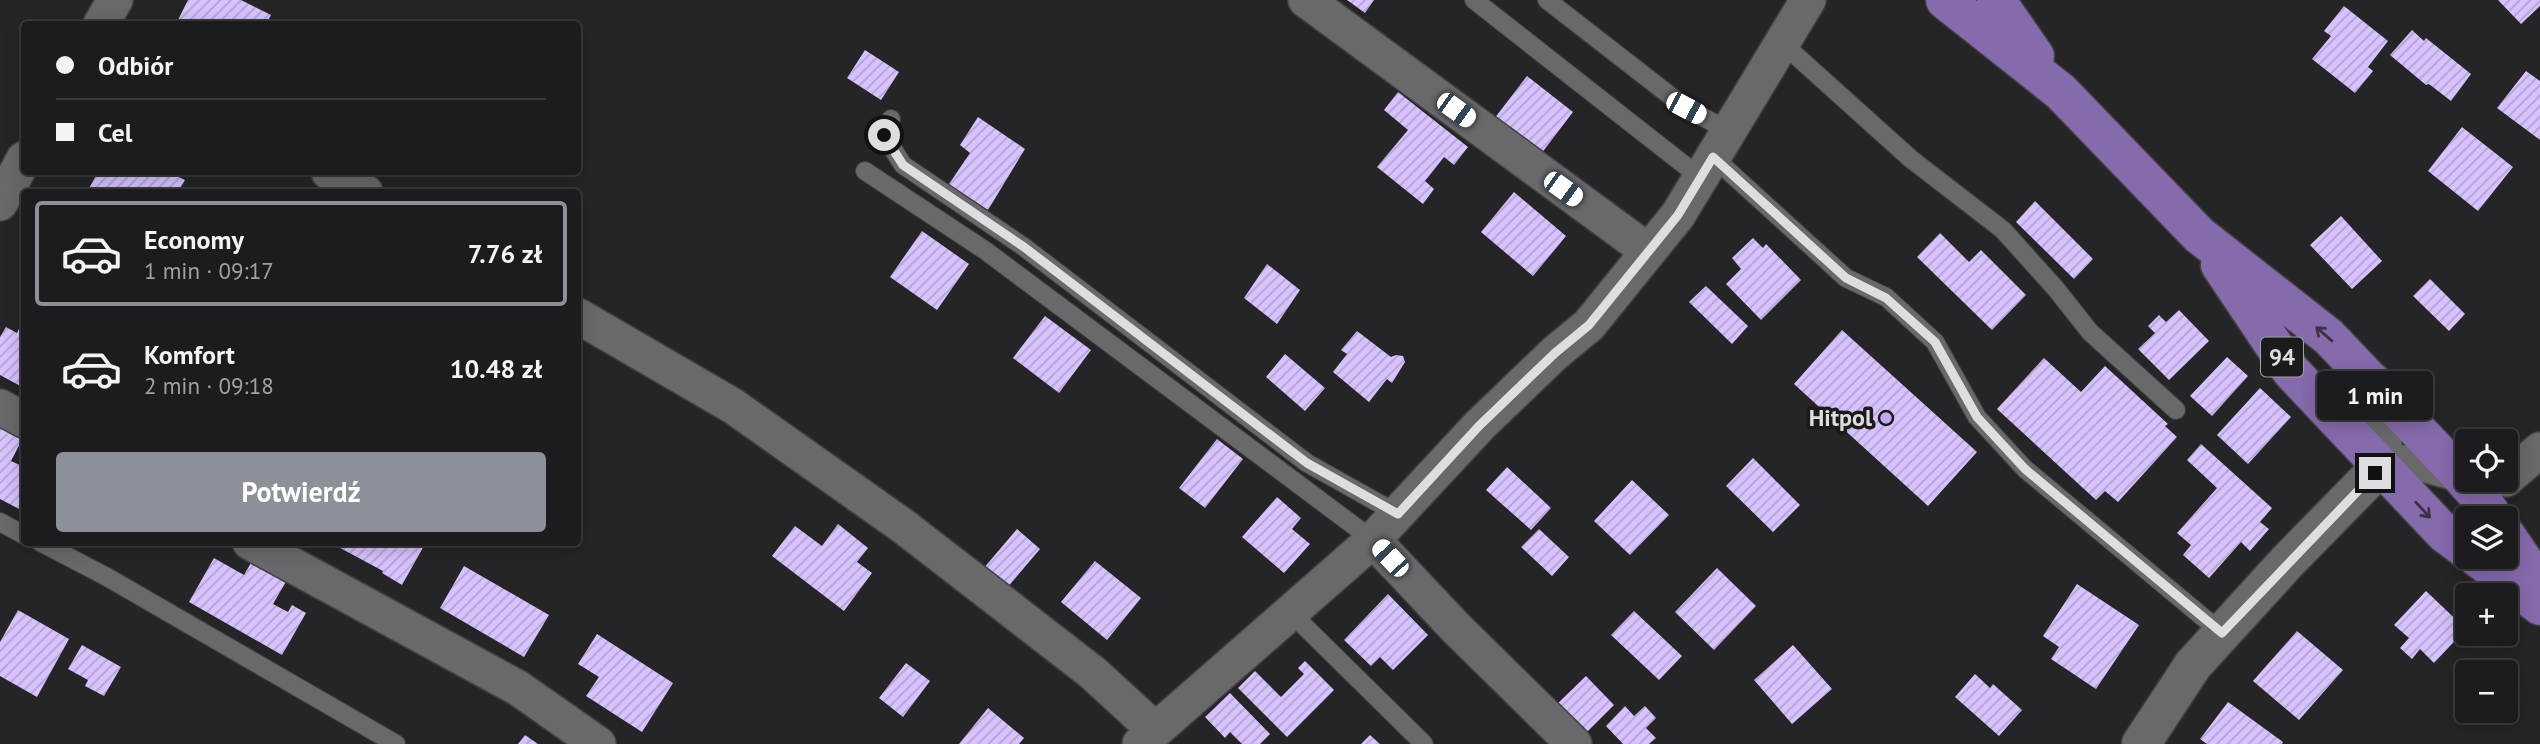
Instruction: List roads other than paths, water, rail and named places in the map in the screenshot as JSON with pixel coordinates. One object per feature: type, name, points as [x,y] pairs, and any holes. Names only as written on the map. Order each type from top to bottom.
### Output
[{"type":"main road","name":"94","points":[[1945,0],[2060,92],[2199,234],[2329,337],[2455,458]]},
{"type":"main road","name":"94","points":[[1996,0],[2060,92]]},
{"type":"main road","name":"94","points":[[2199,234],[2291,370],[2444,533],[2455,541]]},
{"type":"main road","points":[[2518,553],[2540,585]]},
{"type":"main road","points":[[2492,569],[2540,606]]},
{"type":"street","points":[[103,21],[115,0]]},
{"type":"street","points":[[1306,0],[1648,251]]},
{"type":"street","points":[[581,318],[733,406],[892,518],[1093,673],[1153,739],[1290,612],[1373,540],[1479,426],[1555,353],[1589,325],[1678,215],[1808,0]]},
{"type":"street","points":[[0,203],[21,164]]},
{"type":"street","points":[[334,175],[360,189]]},
{"type":"street","points":[[2141,744],[2193,666],[2381,466],[2384,420],[2373,382]]},
{"type":"street","points":[[0,407],[21,419]]},
{"type":"street","points":[[2518,467],[2540,450]]},
{"type":"street","points":[[2381,466],[2425,463],[2455,476]]},
{"type":"street","points":[[1373,540],[1456,628],[1574,744]]},
{"type":"street","points":[[257,546],[518,688],[598,744]]},
{"type":"lane","points":[[1474,0],[1714,155],[1846,278],[1886,298],[1935,342],[1977,417],[2025,469],[2222,633]]},
{"type":"lane","points":[[1547,0],[1686,108],[1714,155]]},
{"type":"lane","points":[[1782,43],[1911,159],[2003,230],[2090,332],[2176,410]]},
{"type":"lane","points":[[891,119],[884,135],[903,165],[1024,247],[1307,463],[1398,514]]},
{"type":"lane","points":[[865,171],[986,251],[1373,540]]},
{"type":"lane","points":[[0,522],[21,533]]},
{"type":"lane","points":[[48,546],[107,577],[396,744]]},
{"type":"lane","points":[[1290,612],[1424,744]]},
{"type":"place","name":"Hitpol","points":[[1886,418]]}]
